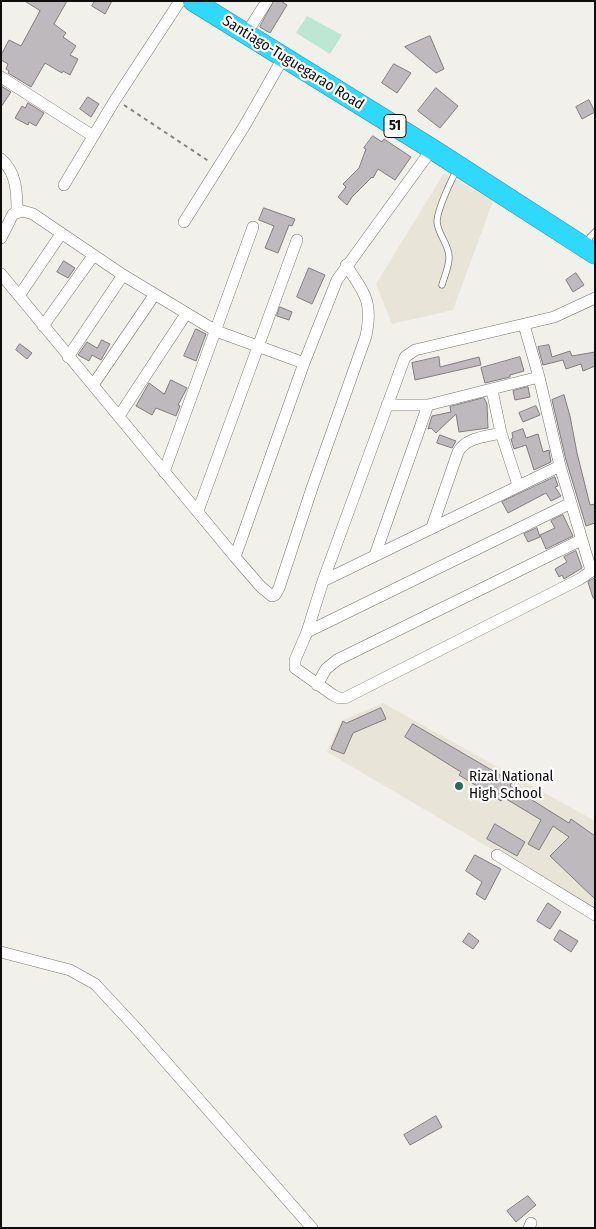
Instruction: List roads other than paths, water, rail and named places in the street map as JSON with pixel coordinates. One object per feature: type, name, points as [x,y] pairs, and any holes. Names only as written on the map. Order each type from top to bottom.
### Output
[{"type":"highway","name":"Santiago-Tuguegarao Road","points":[[193,1],[458,166],[592,244]]},
{"type":"street","points":[[64,185],[115,100],[180,1]]},
{"type":"street","points":[[246,34],[267,1]]},
{"type":"street","points":[[184,222],[258,103],[283,58]]},
{"type":"street","points":[[1,77],[93,136]]},
{"type":"street","points":[[235,557],[332,290],[346,265],[432,149]]},
{"type":"street","points":[[1,159],[10,167],[14,178],[17,212]]},
{"type":"street","points":[[1,238],[14,214],[23,211],[33,214],[93,256],[216,332],[304,363]]},
{"type":"street","points":[[164,472],[253,227]]},
{"type":"street","points":[[18,296],[61,234]]},
{"type":"street","points":[[198,511],[297,240]]},
{"type":"street","points":[[43,326],[93,256]]},
{"type":"street","points":[[1,274],[235,557],[261,586],[270,594],[275,595],[366,336],[370,317],[369,308],[360,286],[346,265]]},
{"type":"street","points":[[68,357],[123,275]]},
{"type":"street","points":[[93,385],[155,294]]},
{"type":"street","points":[[524,325],[539,377],[560,466],[590,572],[586,576],[345,698],[333,695],[295,668],[294,665],[403,360],[410,352],[554,317],[595,298]]},
{"type":"street","points":[[119,416],[186,314]]},
{"type":"street","points":[[387,405],[428,405],[539,377]]},
{"type":"street","points":[[492,390],[500,433],[518,485]]},
{"type":"street","points":[[375,555],[428,405]]},
{"type":"street","points":[[432,527],[458,452],[462,446],[474,439],[500,433]]},
{"type":"street","points":[[323,581],[560,466]]},
{"type":"street","points":[[307,632],[571,503]]},
{"type":"street","points":[[317,684],[326,669],[337,660],[581,540]]},
{"type":"street","points":[[497,855],[595,915]]},
{"type":"street","points":[[1,952],[70,970],[95,984],[312,1228]]},
{"type":"lane","points":[[442,285],[449,258],[448,249],[437,220],[458,166]]},
{"type":"place","name":"Rizal National High School","points":[[459,786]]}]
